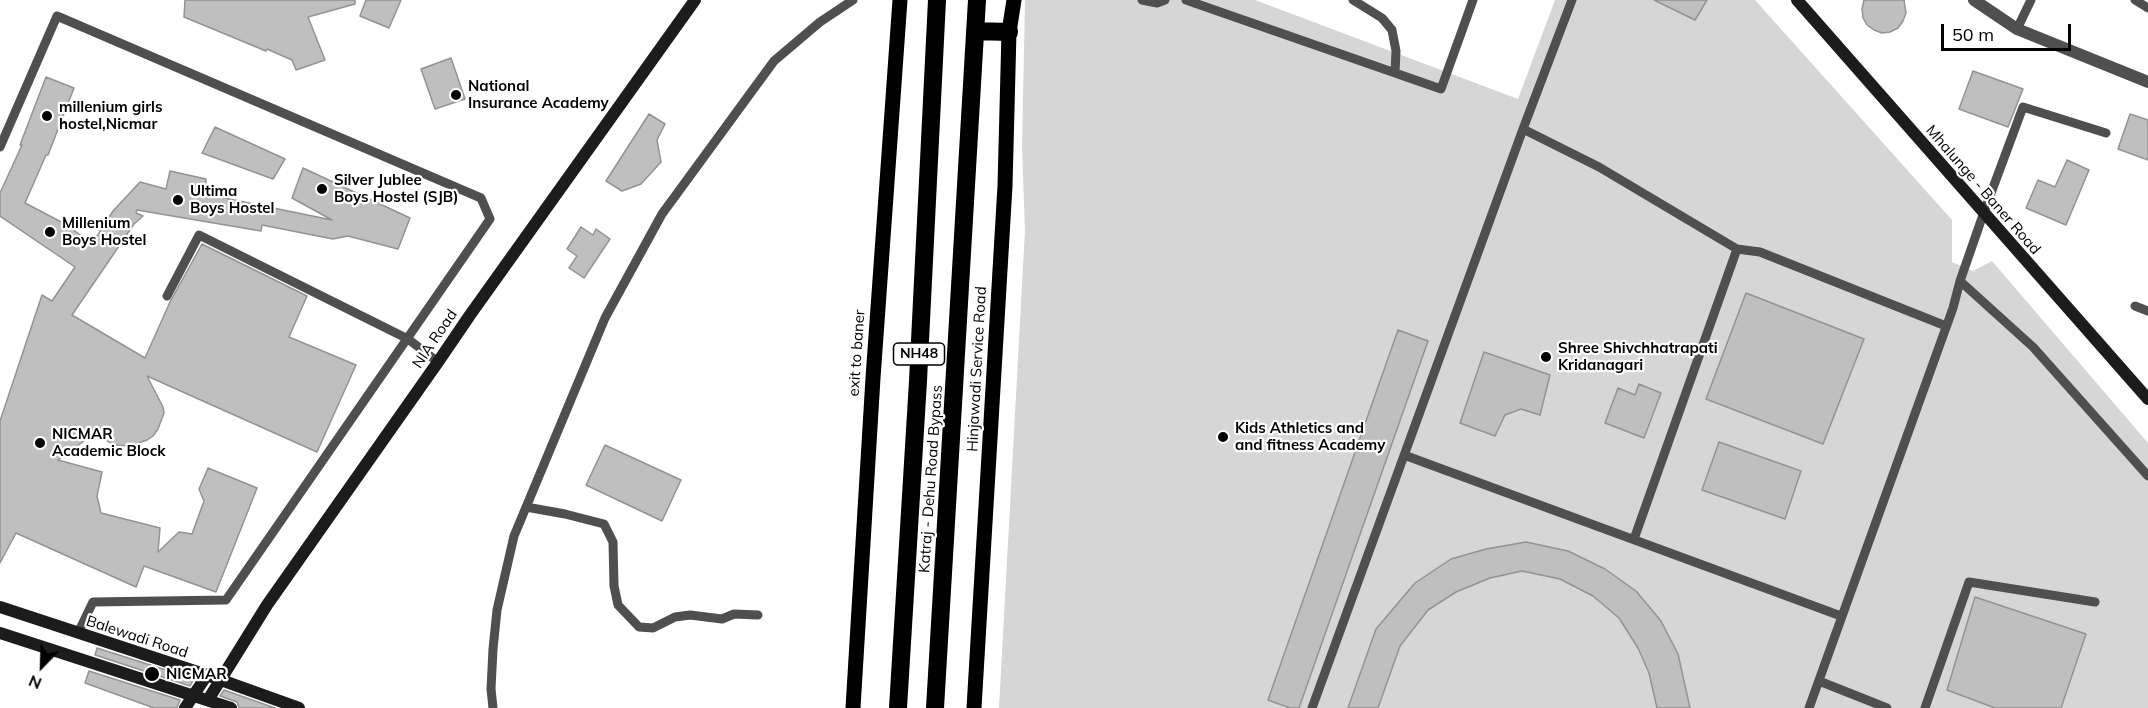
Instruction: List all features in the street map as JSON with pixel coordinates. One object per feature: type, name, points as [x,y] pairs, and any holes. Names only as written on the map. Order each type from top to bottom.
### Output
[{"type":"highway","name":"Katraj - Dehu Road Bypass","points":[[898,708],[918,381],[937,0]]},
{"type":"highway","name":"Katraj - Dehu Road Bypass","points":[[934,708],[977,0]]},
{"type":"highway","points":[[975,31],[1009,33]]},
{"type":"main road","name":"NIA Road","points":[[208,700],[267,605],[695,0]]},
{"type":"main road","name":"exit to baner","points":[[854,708],[873,378],[900,0]]},
{"type":"main road","name":"Hinjawadi Service Road","points":[[974,708],[1005,198],[1009,33],[1014,0]]},
{"type":"main road","name":"Mhalunge - Baner Road","points":[[1797,0],[2147,394]]},
{"type":"main road","name":"Balewadi Road","points":[[0,607],[207,675],[298,708]]},
{"type":"main road","points":[[0,633],[194,694],[231,708]]},
{"type":"main road","points":[[185,708],[207,675]]},
{"type":"street","points":[[1974,0],[2017,29],[2147,78]]},
{"type":"lane","points":[[493,708],[491,689],[497,610],[514,536],[605,318],[662,214],[774,61],[820,22],[852,0]]},
{"type":"lane","points":[[1142,0],[1157,3],[1165,0]]},
{"type":"lane","points":[[1186,0],[1441,89],[1473,0]]},
{"type":"lane","points":[[1353,0],[1382,18],[1392,30],[1396,51],[1395,73]]},
{"type":"lane","points":[[1312,708],[1572,0]]},
{"type":"lane","points":[[2017,29],[2031,0]]},
{"type":"lane","points":[[2135,0],[2148,8]]},
{"type":"lane","points":[[0,147],[57,16],[481,198],[490,219],[226,600],[93,602],[78,633]]},
{"type":"lane","points":[[1809,708],[2023,107],[2106,133]]},
{"type":"lane","points":[[1523,129],[1599,167],[1737,249],[1760,252],[1946,326]]},
{"type":"lane","points":[[167,296],[199,235],[408,339],[438,362]]},
{"type":"lane","points":[[1634,539],[1737,249]]},
{"type":"lane","points":[[1960,281],[2033,346],[2148,476]]},
{"type":"lane","points":[[2135,306],[2148,311]]},
{"type":"lane","points":[[1404,455],[1841,616]]},
{"type":"lane","points":[[526,507],[604,524],[613,542],[614,586],[618,605],[639,627],[653,628],[675,617],[690,615],[722,619],[734,614],[758,615]]},
{"type":"lane","points":[[1925,708],[1969,582],[2095,602]]},
{"type":"lane","points":[[1819,681],[1887,708]]},
{"type":"shaded area","name":"Shree Shivchhatrapati Kridanagari","points":[[1025,0],[1255,0],[1518,99],[1555,0],[1755,0],[1952,220],[1952,262],[1973,271],[1992,261],[2148,443],[2148,708],[999,708],[1025,230],[1022,147]]},
{"type":"building","points":[[185,0],[355,0],[355,4],[308,17],[325,60],[296,70],[292,60],[184,17]]},
{"type":"building","points":[[366,0],[401,0],[389,28],[360,16]]},
{"type":"building","points":[[1654,0],[1707,0],[1695,20]]},
{"type":"building","points":[[1864,0],[1904,0],[1906,13],[1903,21],[1898,28],[1890,32],[1882,33],[1874,30],[1863,18]]},
{"type":"building","points":[[451,58],[465,99],[435,109],[421,69]]},
{"type":"building","points":[[1973,71],[2023,89],[2008,127],[1959,109]]},
{"type":"building","points":[[46,77],[74,88],[48,155],[46,155],[25,203],[67,225],[92,244],[113,211],[140,182],[166,189],[170,171],[206,179],[205,194],[332,220],[292,198],[303,168],[410,218],[398,249],[348,236],[333,239],[262,225],[261,231],[137,210],[136,213],[143,216],[134,224],[72,315],[145,358],[170,302],[202,244],[307,296],[289,337],[356,365],[317,452],[147,376],[164,413],[153,436],[130,446],[114,445],[95,433],[58,460],[102,472],[97,496],[101,513],[160,528],[158,552],[179,532],[192,534],[204,501],[199,489],[208,468],[257,488],[216,592],[144,566],[136,587],[16,533],[0,563],[0,421],[42,295],[52,301],[75,267],[0,216],[0,193],[22,145],[20,145]]},
{"type":"building","points":[[649,114],[665,124],[657,140],[661,162],[641,184],[622,191],[606,181]]},
{"type":"building","points":[[2130,114],[2148,120],[2148,160],[2118,149]]},
{"type":"building","points":[[215,127],[285,159],[273,179],[202,153]]},
{"type":"building","points":[[2067,160],[2089,170],[2066,225],[2026,208],[2038,180],[2055,187]]},
{"type":"building","points":[[581,227],[593,235],[596,229],[610,239],[584,278],[569,268],[577,256],[567,249]]},
{"type":"building","points":[[1746,293],[1864,339],[1823,444],[1706,399]]},
{"type":"building","points":[[1398,330],[1428,341],[1299,708],[1290,708],[1268,700]]},
{"type":"building","points":[[1484,352],[1550,375],[1540,415],[1521,409],[1505,415],[1495,436],[1460,423]]},
{"type":"building","points":[[1639,384],[1661,393],[1644,438],[1605,423],[1618,388],[1635,395]]},
{"type":"building","points":[[1719,442],[1801,471],[1785,519],[1702,490]]},
{"type":"building","points":[[605,445],[681,480],[662,521],[586,485]]},
{"type":"building","points":[[1526,542],[1568,551],[1605,569],[1636,591],[1661,621],[1678,654],[1690,708],[1657,708],[1649,673],[1638,648],[1619,618],[1593,596],[1560,579],[1522,571],[1490,578],[1456,592],[1428,610],[1400,646],[1378,708],[1348,708],[1376,629],[1415,583],[1451,559],[1486,549]]},
{"type":"building","points":[[1975,597],[2086,634],[2061,708],[1995,708],[1947,690]]},
{"type":"building","points":[[97,648],[194,679],[190,686],[95,655]]},
{"type":"building","points":[[89,671],[180,700],[177,708],[154,708],[85,683]]},
{"type":"building","points":[[224,690],[275,708],[239,708],[237,702],[220,696]]},
{"type":"place","name":"National Insurance Academy","points":[[456,95]]},
{"type":"place","name":"millenium girls hostel,Nicmar","points":[[47,116]]},
{"type":"place","name":"Silver Jublee Boys Hostel (SJB)","points":[[322,189]]},
{"type":"place","name":"Ultima Boys Hostel","points":[[178,200]]},
{"type":"place","name":"Millenium Boys Hostel","points":[[50,232]]},
{"type":"place","name":"Shree Shivchhatrapati Kridanagari","points":[[1546,357]]},
{"type":"place","name":"Kids Athletics and and fitness Academy","points":[[1223,437]]},
{"type":"place","name":"NICMAR Academic Block","points":[[40,443]]},
{"type":"place","name":"NICMAR","points":[[152,674]]}]
